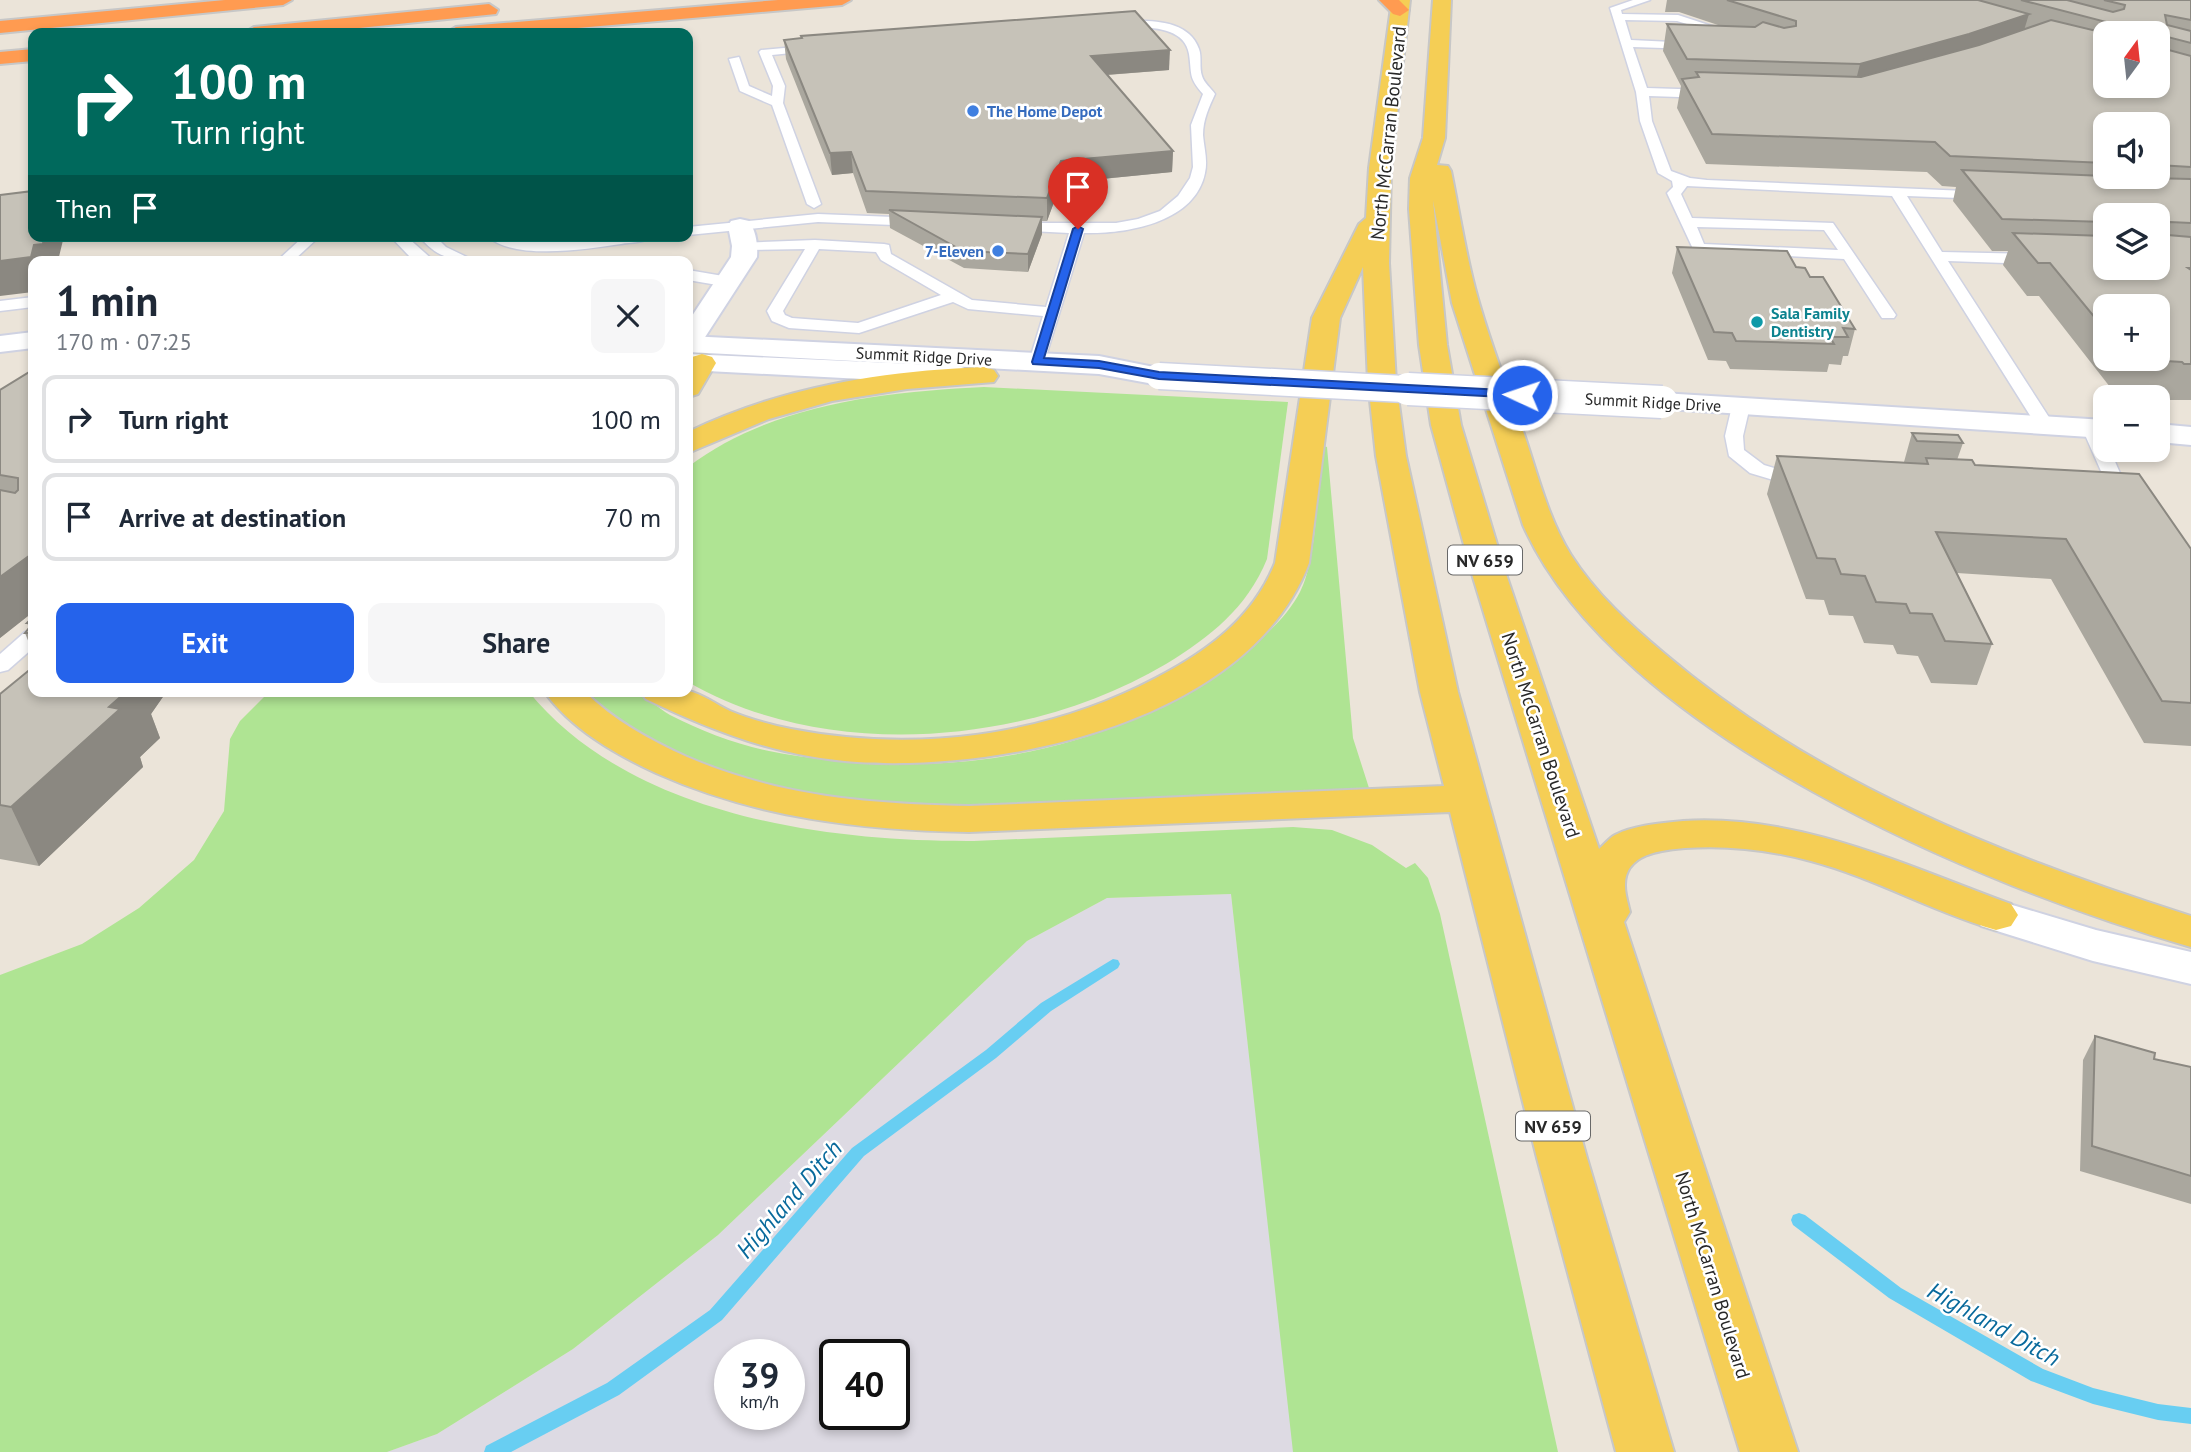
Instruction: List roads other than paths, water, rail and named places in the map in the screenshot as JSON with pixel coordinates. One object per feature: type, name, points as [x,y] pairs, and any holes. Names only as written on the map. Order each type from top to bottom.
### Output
[{"type":"highway","points":[[0,27],[283,0]]},
{"type":"highway","points":[[514,28],[842,0]]},
{"type":"highway","points":[[306,28],[514,8]]},
{"type":"highway","points":[[0,58],[28,55]]},
{"type":"highway","points":[[0,73],[28,70]]},
{"type":"main road","name":"North McCarran Boulevard","points":[[1442,0],[1434,138],[1422,178],[1421,209],[1433,345],[1446,425],[1489,574],[1618,970],[1769,1452]]},
{"type":"main road","name":"North McCarran Boulevard","points":[[1396,3],[1380,168],[1376,263],[1382,382],[1391,456],[1439,692],[1466,798],[1562,1158],[1645,1452]]},
{"type":"main road","points":[[1434,138],[1461,286],[1531,503],[1545,539],[1572,582],[1604,619],[1652,664],[1701,702],[1755,738],[1843,790],[1928,833],[2017,871],[2076,894],[2191,932]]},
{"type":"main road","points":[[669,697],[685,707],[735,727],[784,740],[838,749],[897,752],[1018,742],[1069,729],[1115,714],[1163,693],[1208,664],[1247,634],[1269,611],[1284,586],[1292,563],[1326,318],[1378,209]]},
{"type":"main road","points":[[693,442],[750,415],[835,391],[914,378],[984,376]]},
{"type":"main road","points":[[569,697],[598,724],[666,764],[751,795],[793,805],[850,813],[975,820],[1466,798]]},
{"type":"main road","points":[[1618,970],[1603,884],[1611,862],[1629,845],[1662,836],[1711,833],[1762,837],[1823,850],[1996,915]]},
{"type":"street","points":[[693,347],[744,257],[742,236]]},
{"type":"street","points":[[0,344],[28,341]]},
{"type":"street","name":"Summit Ridge Drive","points":[[693,351],[1099,365],[1159,376],[1741,406],[2093,429]]},
{"type":"street","name":"Summit Ridge Drive","points":[[693,351],[984,376],[1093,382],[1159,376]]},
{"type":"street","points":[[0,364],[28,360]]},
{"type":"street","points":[[2170,434],[2191,436]]},
{"type":"street","points":[[1996,915],[2093,945],[2191,968]]},
{"type":"lane","points":[[1645,0],[1615,8],[1642,92],[1646,121],[1665,173],[1679,179],[1712,184],[2005,196]]},
{"type":"lane","points":[[1619,17],[1678,18],[1744,38]]},
{"type":"lane","points":[[997,225],[1078,229],[1124,227],[1145,223],[1169,213],[1197,180],[1199,115],[1209,94],[1195,76],[1194,50],[1188,39],[1178,32],[1143,24],[1099,26]]},
{"type":"lane","points":[[1625,43],[1704,46]]},
{"type":"lane","points":[[814,204],[777,103],[779,86],[765,52],[830,47]]},
{"type":"lane","points":[[736,59],[744,88],[777,103]]},
{"type":"lane","points":[[1642,92],[1721,95]]},
{"type":"lane","points":[[1679,179],[1680,188],[1674,193],[1699,248],[1849,255]]},
{"type":"lane","points":[[1897,192],[2045,425]]},
{"type":"lane","points":[[742,236],[818,218],[929,222]]},
{"type":"lane","points":[[1687,222],[1828,226],[1888,315]]},
{"type":"lane","points":[[1037,362],[1078,229]]},
{"type":"lane","points":[[693,231],[884,248],[883,254],[886,257],[968,304],[1053,312]]},
{"type":"lane","points":[[290,256],[306,242]]},
{"type":"lane","points":[[403,242],[418,256]]},
{"type":"lane","points":[[432,242],[440,250],[455,256]]},
{"type":"lane","points":[[507,242],[541,246],[583,242]]},
{"type":"lane","points":[[815,244],[775,311],[778,318],[789,323],[859,328],[954,296]]},
{"type":"lane","points":[[1938,256],[2053,259]]},
{"type":"lane","points":[[693,276],[729,282]]},
{"type":"lane","points":[[693,284],[729,282]]},
{"type":"lane","points":[[0,306],[28,303]]},
{"type":"lane","points":[[1741,406],[1733,445],[1741,459],[1776,476],[1814,484]]},
{"type":"lane","points":[[2097,496],[2116,493],[2117,487],[2109,462]]},
{"type":"lane","points":[[0,665],[28,640]]},
{"type":"waterway","name":"Highland Ditch","points":[[493,1452],[613,1389],[716,1315],[858,1152],[991,1054],[1046,1007],[1113,964]]},
{"type":"waterway","name":"Highland Ditch","points":[[1799,1220],[1895,1293],[2037,1375],[2093,1396],[2158,1412],[2191,1416]]},
{"type":"place","name":"The Home Depot","points":[[973,111]]},
{"type":"place","name":"7-Eleven","points":[[998,251]]},
{"type":"place","name":"Sala Family Dentistry","points":[[1757,322]]}]
